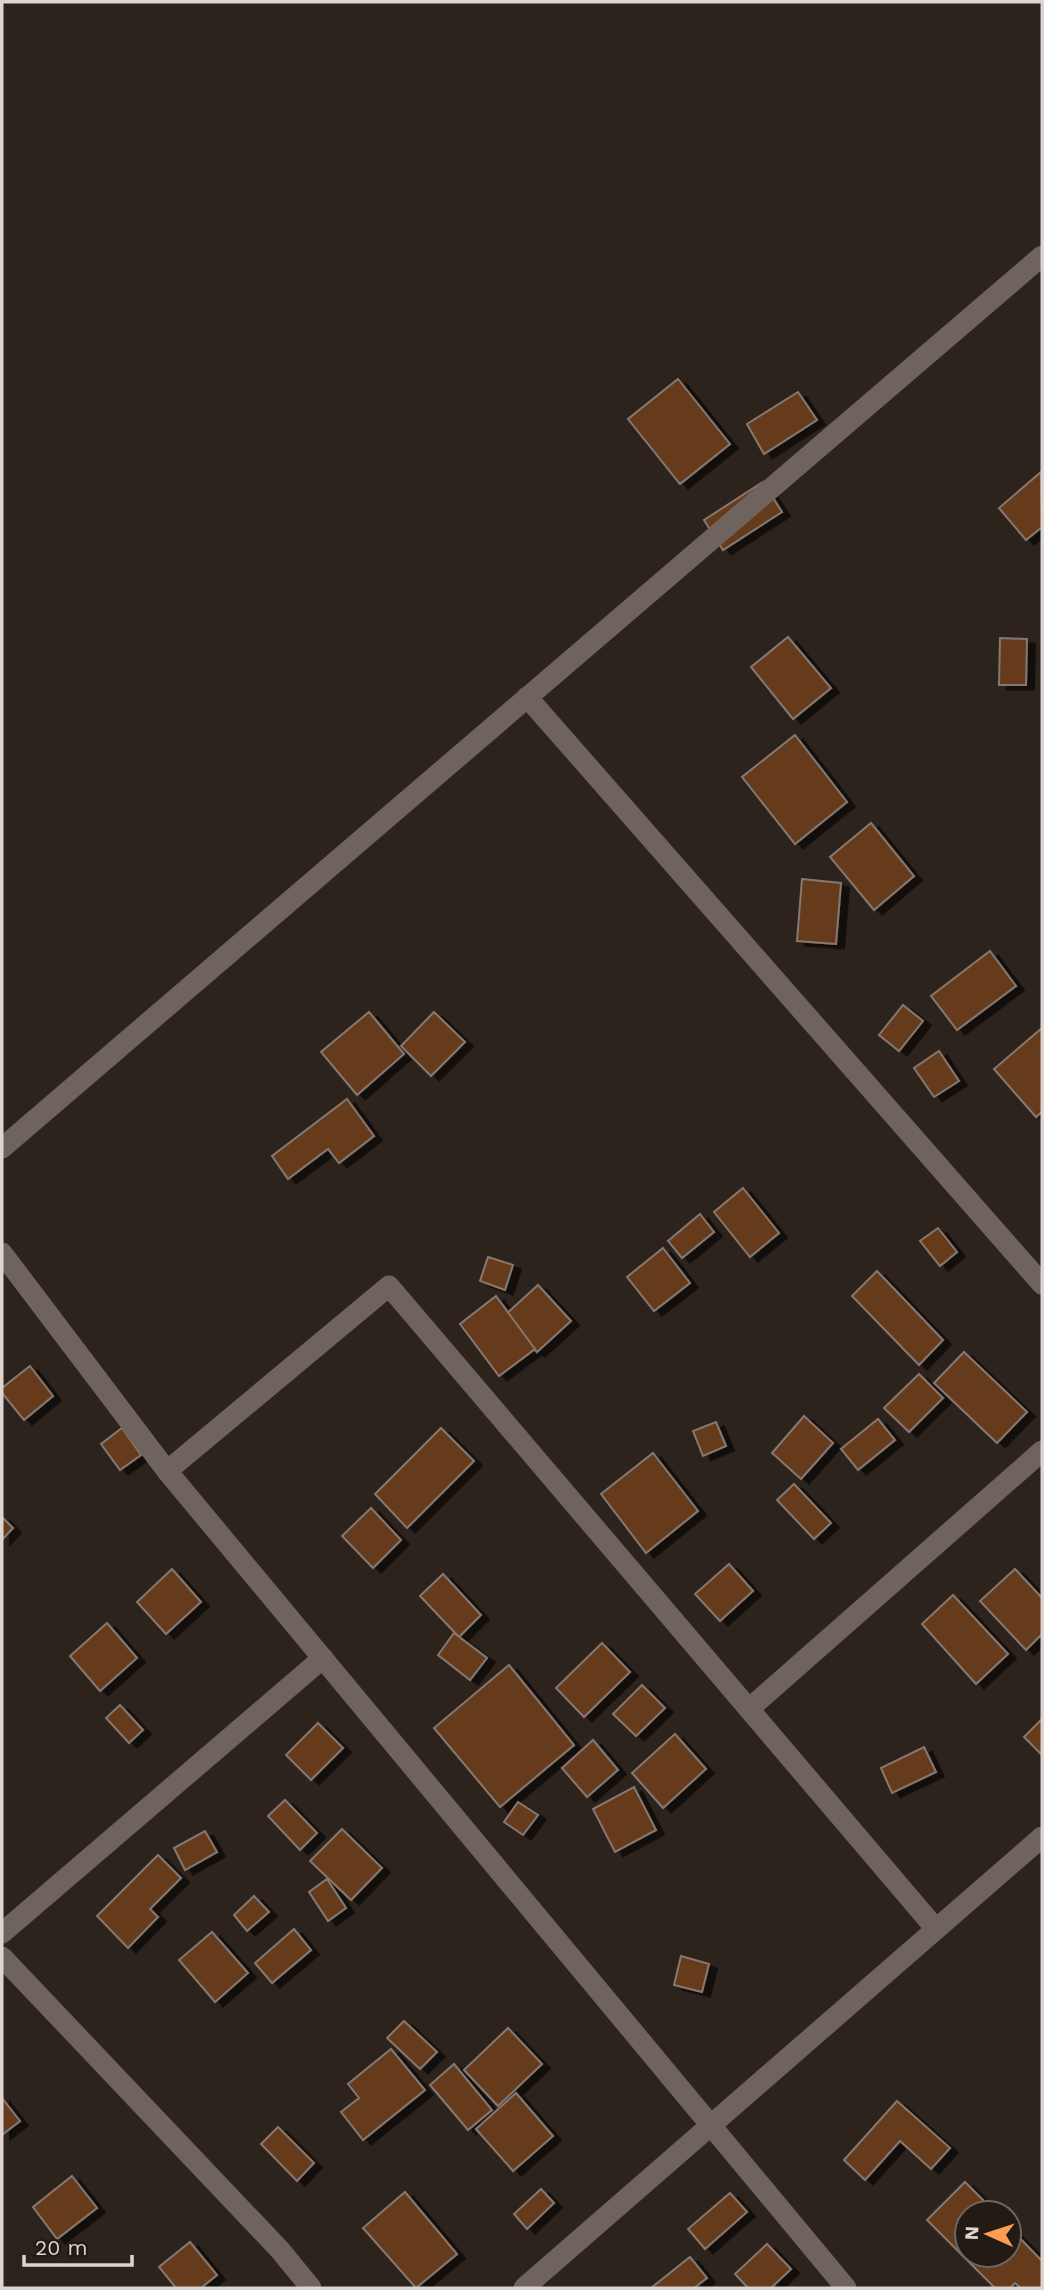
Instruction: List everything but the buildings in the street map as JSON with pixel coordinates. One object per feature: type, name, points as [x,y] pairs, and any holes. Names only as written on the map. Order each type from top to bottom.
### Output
[{"type":"street","points":[[2,1148],[1042,256]]},
{"type":"street","points":[[527,698],[1042,1284]]},
{"type":"street","points":[[2,1252],[167,1471],[846,2288]]},
{"type":"street","points":[[167,1471],[389,1286],[936,1929]]},
{"type":"street","points":[[749,1709],[1042,1451]]},
{"type":"street","points":[[2,1933],[323,1658]]},
{"type":"street","points":[[524,2288],[1042,1837]]},
{"type":"street","points":[[2,1957],[280,2250],[311,2288]]}]
